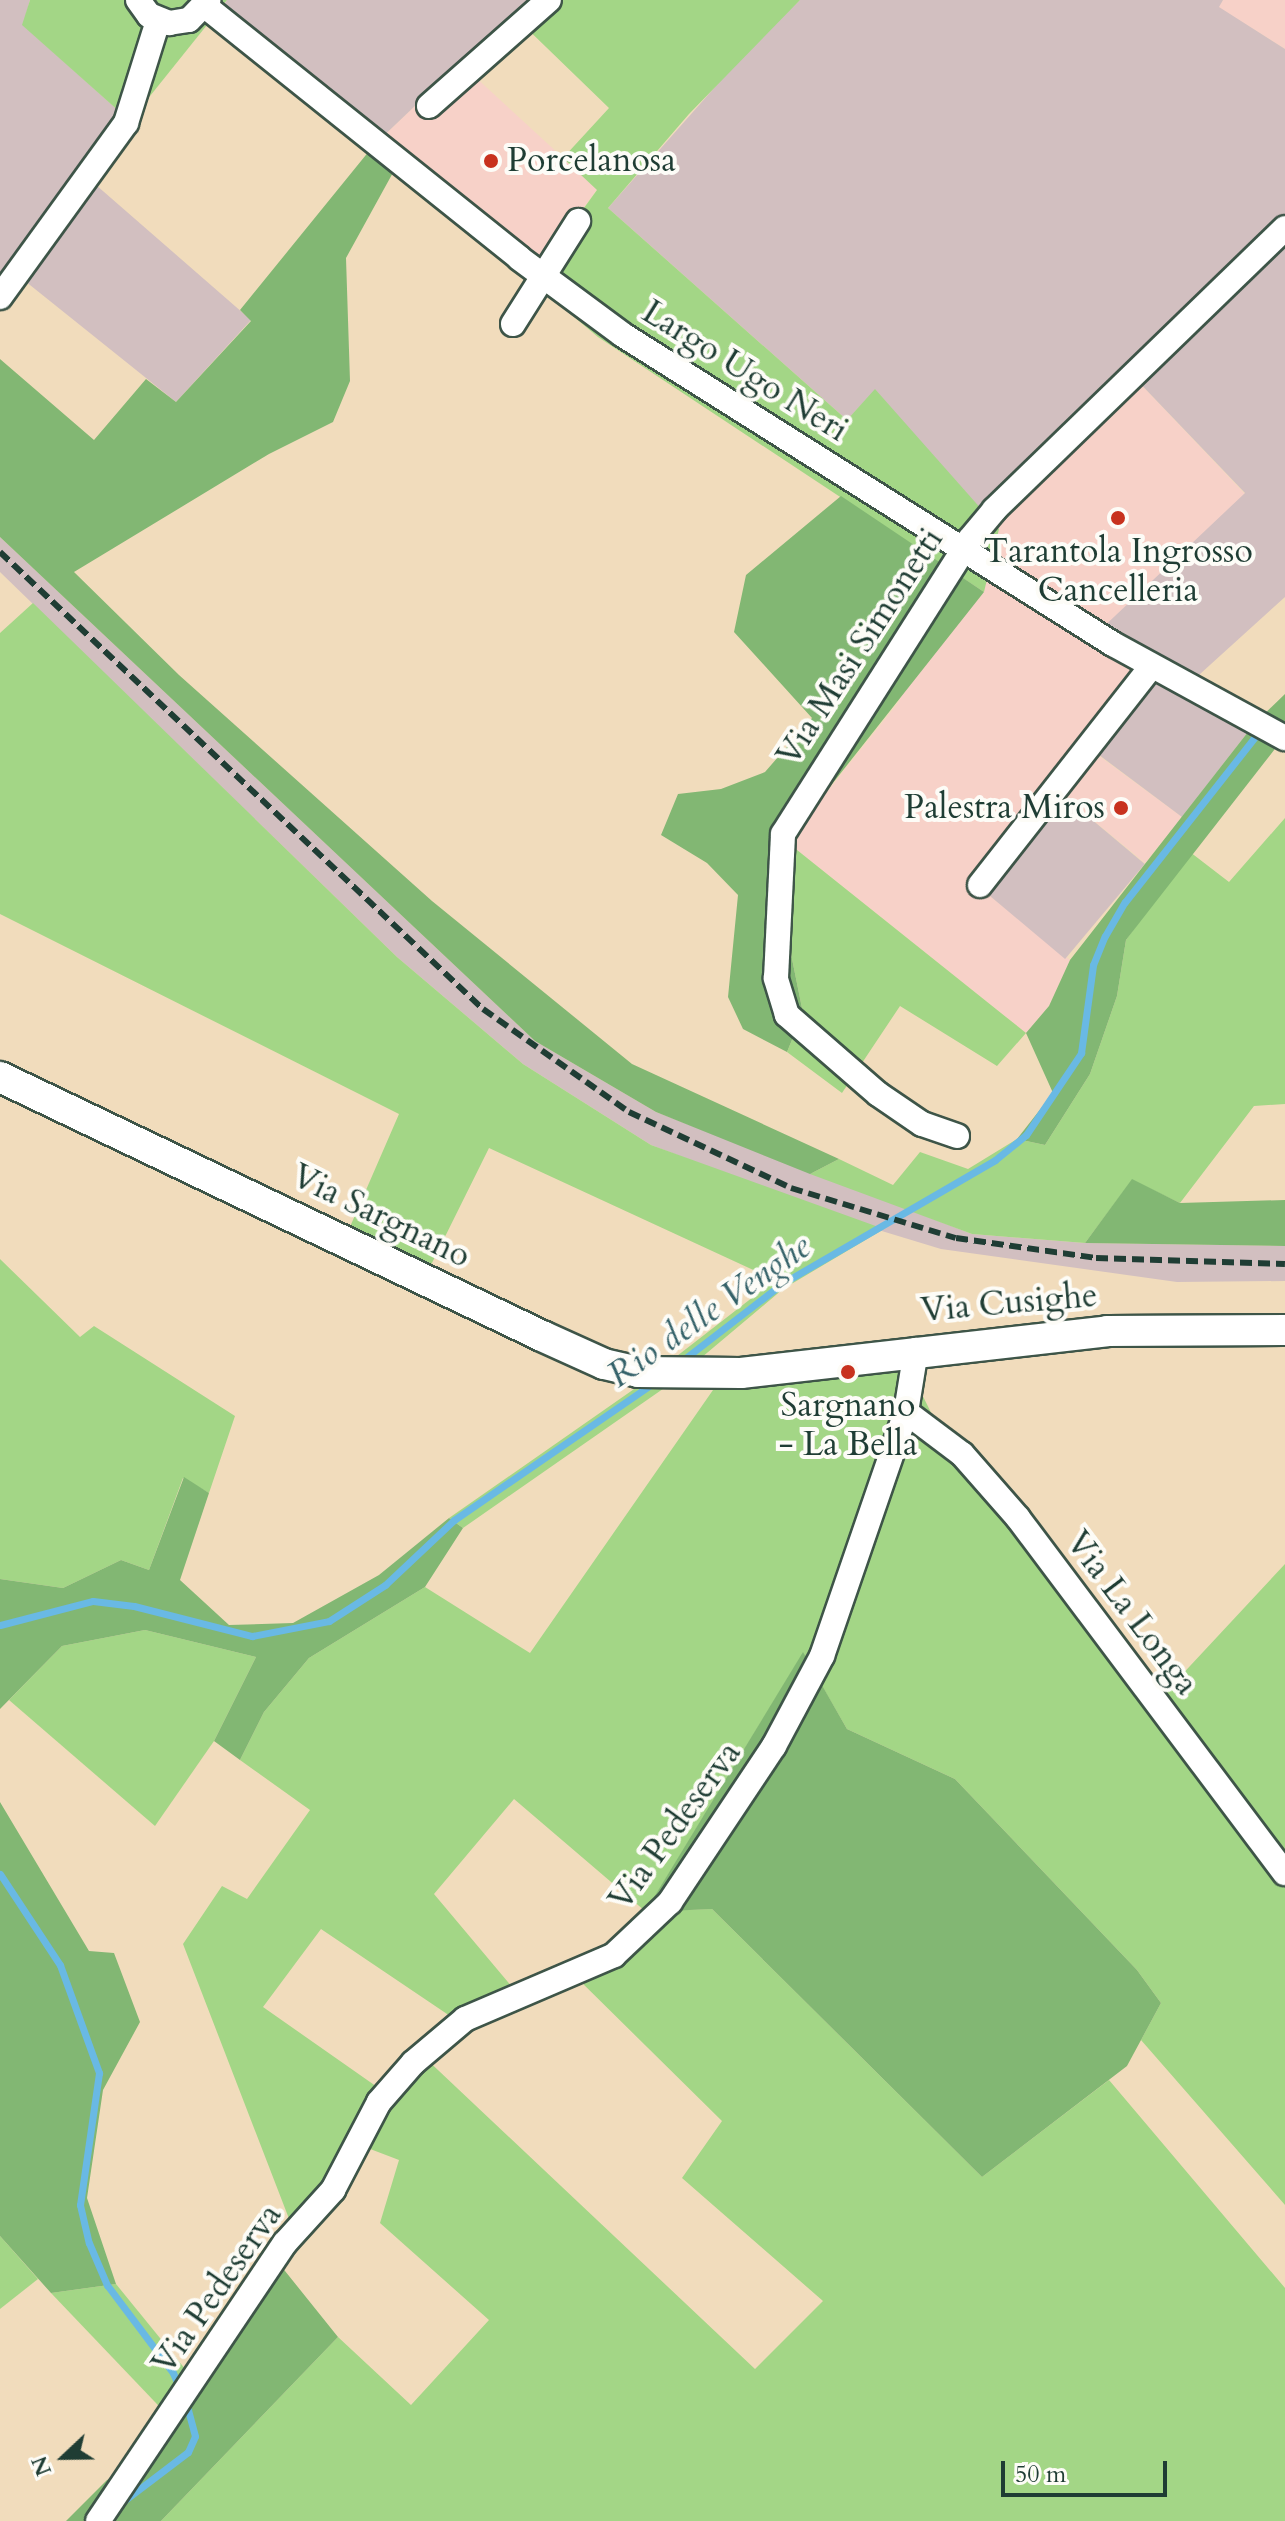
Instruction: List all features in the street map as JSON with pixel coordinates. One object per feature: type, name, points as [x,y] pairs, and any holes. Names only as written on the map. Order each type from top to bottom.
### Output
[{"type":"street","points":[[138,0],[158,21],[189,20],[206,3]]},
{"type":"street","points":[[429,106],[549,0]]},
{"type":"street","name":"Largo Ugo Neri","points":[[206,3],[542,276],[623,335],[962,552],[1151,667],[1285,738]]},
{"type":"street","points":[[0,297],[126,123],[158,21]]},
{"type":"street","points":[[513,324],[578,221]]},
{"type":"street","name":"Via Masi Simonetti","points":[[957,1136],[922,1124],[801,1033],[787,1015],[776,978],[783,834],[962,552],[1009,494],[1285,228]]},
{"type":"street","points":[[980,885],[1151,667]]},
{"type":"street","name":"Via Sargnano","points":[[0,1077],[604,1364],[666,1375],[741,1373]]},
{"type":"street","name":"Via Cusighe","points":[[741,1373],[916,1350],[1107,1331],[1285,1330]]},
{"type":"street","name":"Via Pedeserva","points":[[102,2515],[285,2243],[333,2190],[379,2102],[413,2063],[465,2019],[614,1955],[670,1902],[774,1746],[822,1656],[906,1412],[916,1350]]},
{"type":"street","name":"Via La Longa","points":[[906,1412],[962,1454],[1018,1518],[1285,1873]]},
{"type":"shaded area","points":[[0,0],[30,0],[23,25],[130,121],[88,178],[251,320],[176,402],[15,273],[0,290]]},
{"type":"shaded area","points":[[227,0],[538,0],[460,63],[374,145],[219,13]]},
{"type":"shaded area","points":[[800,0],[1223,0],[1219,7],[1285,49],[1285,597],[1189,684],[1255,723],[1182,817],[1091,749],[1153,665],[1097,633],[1245,493],[1132,375],[986,515],[875,390],[847,420],[608,208],[746,52]]},
{"type":"shaded area","points":[[1223,0],[1285,0],[1285,49],[1218,7]]},
{"type":"shaded area","points":[[460,63],[597,189],[531,281],[374,145]]},
{"type":"shaded area","points":[[1132,375],[1245,494],[1098,633],[1154,664],[1091,750],[1182,817],[1145,863],[1059,792],[985,892],[1070,960],[1049,1006],[1026,1033],[787,842],[898,703],[986,515]]},
{"type":"shaded area","points":[[0,537],[535,1041],[656,1112],[972,1234],[1085,1243],[1285,1246],[1285,1281],[1177,1282],[941,1249],[862,1225],[651,1145],[523,1064],[397,957],[0,572]]},
{"type":"shaded area","points":[[1059,792],[1145,864],[1065,959],[979,887]]},
{"type":"green space","points":[[30,0],[227,0],[130,121],[22,25]]},
{"type":"green space","points":[[539,0],[800,0],[689,114],[608,208],[847,420],[875,389],[999,529],[984,592],[598,337],[531,281],[597,190],[563,158],[609,108],[515,17]]},
{"type":"green space","points":[[374,145],[395,169],[346,258],[350,381],[333,422],[269,454],[74,572],[179,675],[432,901],[632,1064],[839,1159],[810,1174],[656,1112],[535,1041],[0,537],[0,359],[94,440],[146,379],[176,402],[251,321],[240,310]]},
{"type":"green space","points":[[841,496],[984,592],[772,860],[803,1013],[787,1052],[743,1029],[728,997],[738,895],[707,863],[661,835],[678,794],[721,789],[765,772],[812,718],[734,632],[746,575]]},
{"type":"green space","points":[[33,603],[397,957],[523,1064],[651,1145],[884,1229],[783,1289],[670,1384],[463,1528],[449,1518],[637,1387],[775,1280],[489,1148],[427,1273],[346,1236],[399,1114],[0,914],[0,633]]},
{"type":"green space","points":[[1285,694],[1285,736],[1126,940],[1117,996],[1090,1074],[1045,1145],[1017,1139],[1053,1093],[1026,1033],[1049,1006],[1070,960],[1255,723]]},
{"type":"green space","points":[[1285,818],[1285,1104],[1254,1106],[1180,1203],[1132,1180],[1085,1243],[972,1234],[810,1174],[839,1159],[893,1185],[920,1152],[968,1169],[1017,1139],[1045,1145],[1090,1074],[1117,996],[1126,940],[1190,852],[1229,882]]},
{"type":"green space","points":[[787,842],[1026,1033],[997,1066],[900,1006],[842,1093],[787,1052],[803,1013],[772,860]]},
{"type":"green space","points":[[1132,1179],[1180,1203],[1285,1200],[1285,1246],[1085,1243]]},
{"type":"green space","points":[[0,1259],[80,1337],[94,1326],[235,1416],[209,1493],[183,1478],[149,1570],[121,1560],[63,1588],[0,1579]]},
{"type":"green space","points":[[906,1362],[952,1455],[1149,1710],[1285,1564],[1285,2205],[1141,2040],[1161,2003],[1137,1970],[955,1779],[847,1729],[803,1653],[646,1911],[712,1909],[982,2177],[1109,2080],[1285,2288],[1285,2521],[161,2521],[338,2337],[411,2405],[489,2320],[380,2223],[399,2160],[344,2139],[298,2242],[183,1944],[222,1886],[247,1899],[310,1810],[240,1760],[264,1712],[309,1658],[425,1587],[530,1653],[713,1390]],"holes":[[[514,1799],[645,1911],[573,1974],[722,2121],[682,2178],[823,2301],[755,2369],[421,2054],[380,2089],[263,2007],[321,1929],[453,2018],[518,1994],[434,1894]]]},
{"type":"green space","points":[[184,1477],[209,1493],[180,1580],[229,1625],[293,1623],[379,1575],[449,1518],[463,1528],[425,1587],[309,1658],[264,1712],[240,1760],[214,1741],[256,1657],[145,1630],[62,1646],[0,1709],[0,1579],[63,1588],[121,1560],[149,1570]]},
{"type":"green space","points":[[145,1630],[256,1657],[214,1741],[155,1826],[9,1700],[62,1646]]},
{"type":"green space","points":[[803,1652],[847,1729],[955,1779],[1137,1970],[1161,2003],[1127,2066],[982,2177],[712,1909],[645,1912]]},
{"type":"green space","points":[[0,1802],[89,1951],[114,1953],[140,2022],[103,2090],[87,2198],[116,2284],[51,2293],[0,2236]]},
{"type":"green space","points":[[0,2236],[38,2279],[0,2309]]},
{"type":"green space","points":[[281,2266],[338,2337],[161,2521],[66,2521],[107,2480],[150,2459]]},
{"type":"green space","points":[[116,2284],[199,2386],[175,2423],[51,2293]]},
{"type":"waterway","name":"Rio delle Venghe","points":[[679,1363],[783,1283],[995,1160],[1026,1135],[1081,1053],[1093,965],[1105,936],[1125,902],[1254,738]]},
{"type":"waterway","name":"Rio delle Venghe","points":[[0,1625],[93,1601],[134,1606],[252,1636],[329,1621],[385,1585],[454,1520],[653,1383]]},
{"type":"waterway","points":[[0,1874],[60,1965],[99,2073],[80,2205],[89,2243],[107,2285],[173,2373],[181,2391]]},
{"type":"waterway","points":[[121,2503],[188,2452],[195,2436],[186,2403]]},
{"type":"railway","points":[[0,552],[483,1009],[629,1112],[791,1188],[956,1238],[1096,1258],[1285,1264]]},
{"type":"place","name":"Porcelanosa","points":[[491,161]]},
{"type":"place","name":"Tarantola Ingrosso Cancelleria","points":[[1118,518]]},
{"type":"place","name":"Palestra Miros","points":[[1121,808]]},
{"type":"place","name":"Sargnano - La Bella","points":[[848,1372]]}]
